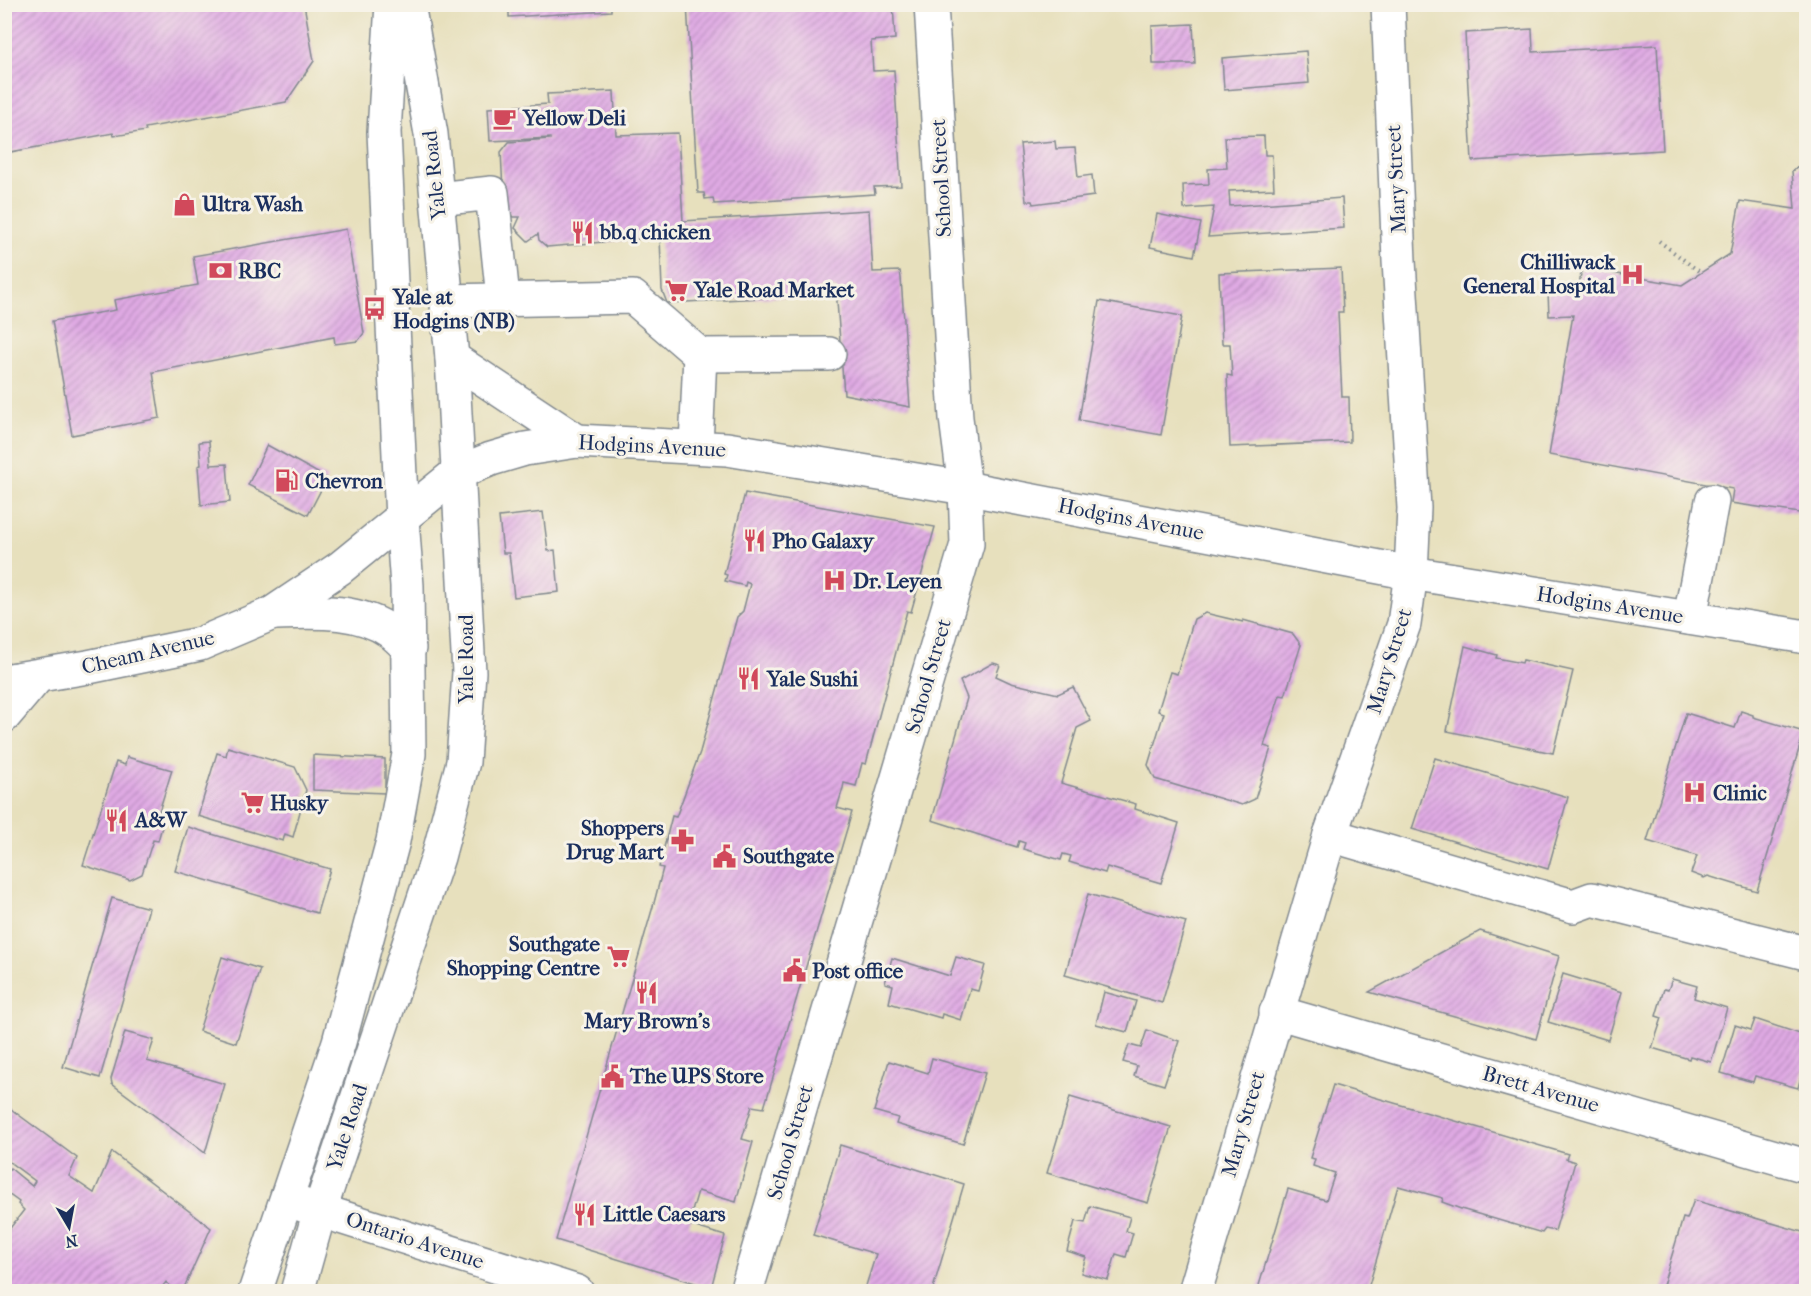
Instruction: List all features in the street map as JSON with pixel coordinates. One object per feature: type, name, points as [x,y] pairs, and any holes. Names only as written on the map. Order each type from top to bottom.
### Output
[{"type":"street","name":"Yale Road","points":[[257,1289],[339,1042],[393,841],[409,754],[407,586],[384,132],[392,4]]},
{"type":"street","name":"Yale Road","points":[[297,1292],[320,1210],[438,857],[463,762],[470,672],[457,473],[453,358],[430,134],[408,4]]},
{"type":"street","name":"School Street","points":[[746,1292],[967,544],[965,488],[956,418],[931,4]]},
{"type":"street","name":"Mary Street","points":[[1195,1292],[1330,835],[1404,624],[1411,573],[1414,508],[1399,261],[1388,4]]},
{"type":"street","points":[[437,199],[492,193],[503,298]]},
{"type":"street","points":[[447,301],[633,297],[700,355],[829,354]]},
{"type":"street","points":[[696,446],[700,355]]},
{"type":"street","points":[[453,358],[577,441]]},
{"type":"street","name":"Hodgins Avenue","points":[[402,519],[457,473],[491,459],[525,449],[577,441],[696,446],[727,449],[965,488],[1411,573],[1806,638]]},
{"type":"street","points":[[1690,618],[1712,501]]},
{"type":"street","name":"Cheam Avenue","points":[[4,681],[200,644],[273,613],[340,568],[402,519]]},
{"type":"street","points":[[273,613],[326,612],[368,621],[390,631],[409,648]]},
{"type":"street","points":[[4,716],[38,676]]},
{"type":"street","points":[[1330,835],[1573,906],[1592,899],[1806,953]]},
{"type":"street","name":"Brett Avenue","points":[[1276,1012],[1806,1166]]},
{"type":"street","name":"Ontario Avenue","points":[[286,1200],[577,1292]]},
{"type":"path","points":[[1659,241],[1701,273]]},
{"type":"building","points":[[5,4],[304,4],[314,61],[286,102],[145,128],[146,131],[114,136],[113,133],[5,153]]},
{"type":"building","points":[[509,4],[611,4],[611,11],[509,17]]},
{"type":"building","points":[[687,4],[893,4],[895,39],[871,41],[873,71],[894,70],[901,186],[874,187],[875,194],[714,204],[713,198],[705,199],[704,193],[698,193]]},
{"type":"building","points":[[1193,24],[1195,64],[1153,64],[1152,26]]},
{"type":"building","points":[[1532,29],[1533,52],[1657,45],[1663,150],[1472,161],[1465,33]]},
{"type":"building","points":[[1306,51],[1309,83],[1224,90],[1222,58]]},
{"type":"building","points":[[614,91],[616,135],[678,133],[683,221],[869,210],[873,272],[900,271],[910,407],[844,394],[836,288],[820,288],[815,295],[667,303],[662,290],[660,237],[547,247],[539,240],[538,234],[528,241],[515,228],[520,217],[513,217],[504,209],[501,152],[509,142],[550,138],[490,141],[488,108],[548,104],[547,94]]},
{"type":"building","points":[[1264,136],[1265,155],[1272,155],[1274,189],[1229,191],[1230,206],[1342,198],[1344,228],[1208,237],[1214,207],[1184,209],[1183,185],[1209,184],[1208,169],[1227,168],[1225,137]]},
{"type":"building","points":[[1055,141],[1056,149],[1075,148],[1078,177],[1092,175],[1094,196],[1033,204],[1032,201],[1026,201],[1020,144]]},
{"type":"building","points":[[1806,161],[1806,514],[1731,503],[1733,489],[1549,455],[1573,315],[1549,316],[1548,292],[1578,290],[1582,268],[1682,285],[1730,254],[1740,201],[1795,209],[1792,171]]},
{"type":"building","points":[[1157,214],[1201,223],[1194,256],[1150,247]]},
{"type":"building","points":[[346,229],[364,333],[358,341],[335,344],[334,337],[153,372],[160,418],[72,435],[52,321],[116,310],[114,300],[198,285],[193,256]]},
{"type":"building","points":[[1341,268],[1343,312],[1338,312],[1342,397],[1349,397],[1350,442],[1230,447],[1227,375],[1232,376],[1230,344],[1222,344],[1219,273]]},
{"type":"building","points":[[1099,301],[1182,316],[1161,435],[1079,420]]},
{"type":"building","points":[[209,441],[211,465],[227,464],[230,502],[201,505],[199,442]]},
{"type":"building","points":[[267,445],[327,478],[308,515],[248,485]]},
{"type":"building","points":[[745,493],[935,527],[911,612],[907,611],[866,764],[862,763],[856,786],[844,783],[837,808],[852,812],[764,1108],[752,1106],[742,1139],[753,1142],[736,1202],[698,1191],[689,1225],[725,1236],[711,1288],[556,1240],[654,903],[663,868],[659,867],[672,816],[676,817],[700,752],[737,617],[743,611],[750,584],[746,582],[745,586],[725,581],[727,575],[724,574]]},
{"type":"building","points":[[543,512],[548,551],[555,550],[559,592],[514,597],[509,553],[503,553],[499,517]]},
{"type":"building","points":[[1205,613],[1243,622],[1243,620],[1293,634],[1301,645],[1285,696],[1280,695],[1264,746],[1271,748],[1255,799],[1242,805],[1155,779],[1148,765],[1164,713],[1158,711],[1170,672],[1177,674],[1194,619]]},
{"type":"building","points":[[1465,646],[1497,655],[1496,658],[1522,663],[1523,660],[1573,671],[1553,753],[1447,731]]},
{"type":"building","points":[[993,663],[1000,665],[996,676],[1011,683],[1058,694],[1073,687],[1091,721],[1077,728],[1061,783],[1136,804],[1135,809],[1179,823],[1161,883],[1107,867],[1105,873],[1069,862],[1071,856],[1063,854],[1061,860],[1023,849],[1025,843],[1019,841],[1017,847],[932,820],[967,698],[960,681]]},
{"type":"building","points":[[1741,711],[1753,717],[1804,732],[1757,891],[1691,873],[1697,856],[1647,841],[1686,713],[1735,728]]},
{"type":"building","name":"Husky","points":[[228,747],[295,767],[306,790],[293,837],[285,834],[283,841],[198,816],[217,753],[226,756]]},
{"type":"building","name":"Husky","points":[[313,755],[385,759],[385,793],[313,790]]},
{"type":"building","points":[[127,757],[172,770],[156,821],[163,823],[158,841],[153,840],[142,874],[130,880],[83,865],[116,762],[125,765]]},
{"type":"building","points":[[1435,758],[1568,797],[1548,869],[1412,829]]},
{"type":"building","points":[[188,827],[330,869],[317,913],[175,871]]},
{"type":"building","points":[[1088,894],[1186,922],[1162,1003],[1065,975]]},
{"type":"building","points":[[112,898],[149,908],[100,1078],[63,1067]]},
{"type":"building","points":[[1480,931],[1559,956],[1536,1039],[1369,992]]},
{"type":"building","points":[[222,957],[260,969],[236,1043],[199,1031]]},
{"type":"building","points":[[956,957],[985,965],[978,991],[970,989],[961,1020],[942,1014],[941,1018],[889,1003],[893,985],[885,983],[892,958],[950,976]]},
{"type":"building","points":[[1563,974],[1622,992],[1608,1040],[1548,1022]]},
{"type":"building","points":[[1672,979],[1697,986],[1694,998],[1727,1008],[1711,1062],[1690,1056],[1689,1059],[1652,1048],[1662,1018],[1656,1016],[1664,989],[1668,990]]},
{"type":"building","points":[[1104,992],[1136,1001],[1127,1032],[1096,1024]]},
{"type":"building","points":[[1755,1019],[1806,1036],[1806,1057],[1798,1088],[1755,1076],[1753,1082],[1721,1073],[1735,1025],[1751,1030]]},
{"type":"building","points":[[1147,1030],[1179,1041],[1164,1085],[1134,1076],[1137,1066],[1123,1062],[1129,1045],[1141,1048]]},
{"type":"building","points":[[125,1032],[154,1040],[147,1061],[225,1084],[205,1153],[112,1084],[111,1079]]},
{"type":"building","points":[[932,1058],[985,1073],[963,1144],[896,1124],[898,1118],[874,1111],[889,1061],[928,1073]]},
{"type":"building","points":[[1333,1085],[1568,1154],[1566,1159],[1575,1162],[1555,1231],[1545,1229],[1542,1233],[1461,1209],[1442,1202],[1443,1198],[1398,1186],[1367,1292],[1257,1292],[1288,1189],[1326,1200],[1335,1173],[1313,1166],[1315,1159],[1310,1158]]},
{"type":"building","points":[[1070,1097],[1171,1127],[1148,1203],[1047,1173]]},
{"type":"building","points":[[4,1104],[77,1158],[69,1176],[94,1193],[112,1152],[211,1228],[182,1292],[177,1292],[166,1282],[158,1292],[4,1292],[4,1236],[24,1210],[18,1204],[19,1202],[4,1191],[4,1175],[10,1168],[32,1186],[35,1181],[4,1158]]},
{"type":"building","points":[[840,1145],[964,1184],[932,1292],[864,1292],[876,1254],[813,1235]]},
{"type":"building","points":[[1694,1200],[1806,1233],[1806,1292],[1661,1292],[1683,1218],[1687,1219]]},
{"type":"building","points":[[1090,1206],[1130,1217],[1126,1231],[1133,1233],[1126,1257],[1116,1254],[1108,1280],[1081,1273],[1086,1257],[1067,1251],[1075,1221],[1085,1223]]},
{"type":"place","name":"Yellow Deli","points":[[505,118]]},
{"type":"place","name":"Ultra Wash","points":[[184,204]]},
{"type":"place","name":"bb.q chicken","points":[[582,232]]},
{"type":"place","name":"RBC","points":[[220,271]]},
{"type":"place","name":"Chilliwack General Hospital","points":[[1633,274]]},
{"type":"place","name":"Yale Road Market","points":[[676,290]]},
{"type":"place","name":"Yale at Hodgins (NB)","points":[[375,309]]},
{"type":"place","name":"Chevron","points":[[287,481]]},
{"type":"place","name":"Pho Galaxy","points":[[754,541]]},
{"type":"place","name":"Dr. Leyen","points":[[835,581]]},
{"type":"place","name":"Yale Sushi","points":[[749,679]]},
{"type":"place","name":"Clinic","points":[[1695,793]]},
{"type":"place","name":"Husky","points":[[252,803]]},
{"type":"place","name":"A&W","points":[[117,820]]},
{"type":"place","name":"Shoppers Drug Mart","points":[[682,840]]},
{"type":"place","name":"Southgate","points":[[725,856]]},
{"type":"place","name":"Southgate Shopping Centre","points":[[618,956]]},
{"type":"place","name":"Post office","points":[[794,971]]},
{"type":"place","name":"Mary Brown's","points":[[647,993]]},
{"type":"place","name":"The UPS Store","points":[[612,1076]]},
{"type":"place","name":"Little Caesars","points":[[585,1214]]}]
